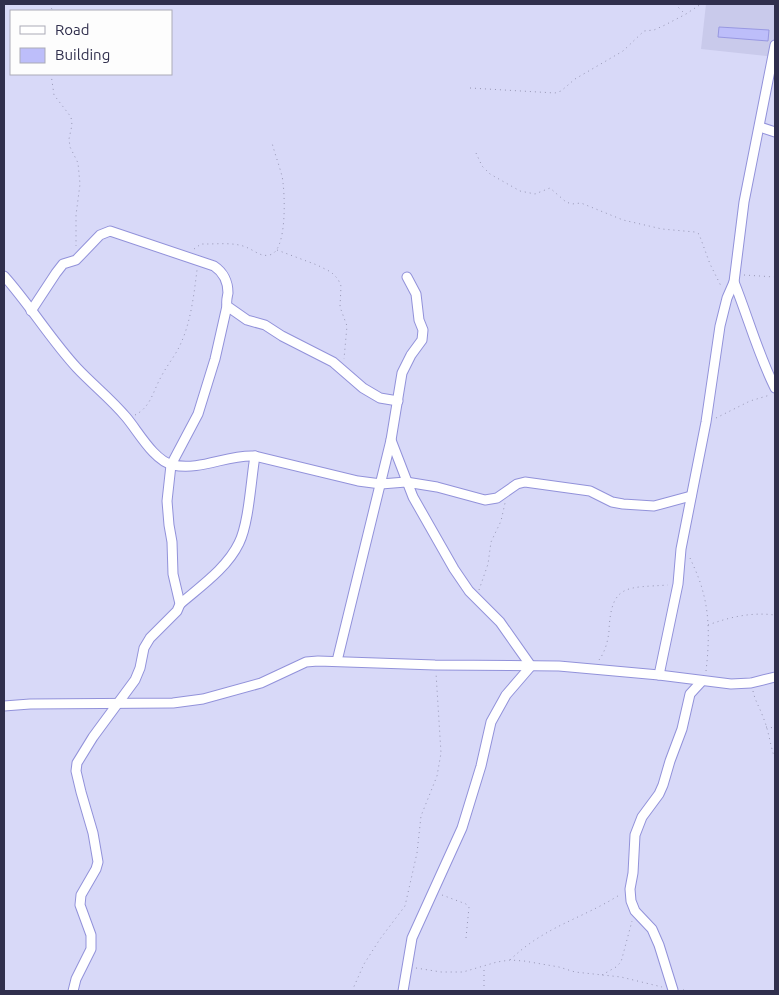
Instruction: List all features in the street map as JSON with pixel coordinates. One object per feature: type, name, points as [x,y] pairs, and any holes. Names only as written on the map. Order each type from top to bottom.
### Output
[{"type":"street","points":[[659,675],[678,584],[681,548],[706,422],[720,326],[734,278],[744,202],[775,45]]},
{"type":"street","points":[[760,127],[775,132]]},
{"type":"street","points":[[31,311],[63,264],[76,260],[100,235],[110,231],[214,266],[223,275],[227,286],[227,306],[214,360],[198,414],[171,465],[167,501],[172,542],[173,574],[180,604]]},
{"type":"street","points":[[4,276],[77,368],[127,418],[160,459],[171,465],[203,465],[245,455],[255,456],[358,481],[381,484],[406,482],[437,487],[485,500],[497,498],[517,484],[525,482],[590,491],[616,503],[654,506],[691,496]]},
{"type":"street","points":[[337,661],[391,440],[402,374],[411,355],[422,340],[423,334],[419,320],[416,294],[407,277]]},
{"type":"street","points":[[734,278],[762,360],[775,388]]},
{"type":"street","points":[[227,306],[247,320],[266,325],[282,336],[333,362],[363,388],[380,398],[398,402]]},
{"type":"street","points":[[391,440],[406,482],[454,569],[476,599],[500,622],[531,666]]},
{"type":"street","points":[[73,991],[76,979],[91,950],[91,935],[80,905],[81,895],[98,862],[93,833],[76,771],[77,763],[84,750],[135,680],[140,668],[144,648],[150,638],[177,611],[180,604],[227,562],[240,542],[249,500],[255,456]]},
{"type":"street","points":[[4,706],[30,704],[173,703],[203,700],[261,683],[306,662],[558,666],[659,675],[731,684],[751,684],[775,677]]},
{"type":"street","points":[[403,991],[412,938],[462,828],[482,766],[492,722],[506,695],[531,666]]},
{"type":"street","points":[[673,990],[652,929],[635,911],[631,901],[630,889],[633,873],[635,834],[649,806],[659,794],[682,729],[690,694],[702,681]]},
{"type":"path","points":[[675,4],[686,14]]},
{"type":"path","points":[[470,88],[555,93],[561,91],[575,78],[623,51],[644,31],[654,30],[701,4]]},
{"type":"path","points":[[51,75],[54,95],[71,117],[72,124],[68,139],[78,163],[80,184],[76,215],[76,260]]},
{"type":"path","points":[[186,256],[196,247],[206,244],[243,246],[268,256],[277,250],[284,225],[284,198],[282,175],[272,143]]},
{"type":"path","points":[[476,152],[482,166],[490,174],[520,191],[535,194],[550,188],[566,202],[572,204],[581,203],[623,220],[662,229],[699,234],[710,264],[727,298]]},
{"type":"path","points":[[277,250],[317,265],[331,272],[338,279],[340,307],[347,326],[344,356],[345,372]]},
{"type":"path","points":[[127,418],[138,414],[144,409],[153,396],[160,377],[181,343],[192,301],[198,260]]},
{"type":"path","points":[[734,278],[775,277]]},
{"type":"path","points":[[706,422],[750,401],[775,394]]},
{"type":"path","points":[[476,599],[488,564],[491,542],[501,521],[508,490]]},
{"type":"path","points":[[681,548],[688,554],[703,590],[707,626],[707,661],[706,672],[702,681]]},
{"type":"path","points":[[586,670],[601,658],[605,650],[611,606],[620,593],[642,587],[678,584]]},
{"type":"path","points":[[707,626],[742,615],[775,615]]},
{"type":"path","points":[[352,991],[364,964],[405,906],[407,900],[417,853],[421,816],[437,776],[442,753],[435,665]]},
{"type":"path","points":[[751,684],[775,759]]},
{"type":"path","points":[[766,727],[775,728]]},
{"type":"path","points":[[434,888],[441,895],[466,904],[469,907],[466,938]]},
{"type":"path","points":[[510,960],[524,946],[552,928],[606,904],[630,889]]},
{"type":"path","points":[[602,976],[620,962],[635,911]]},
{"type":"path","points":[[407,967],[441,972],[463,972],[510,960],[524,961],[559,967],[575,972],[622,977],[673,990],[693,991]]},
{"type":"path","points":[[484,967],[484,991]]},
{"type":"shaded area","points":[[706,4],[775,4],[775,57],[701,49]]},
{"type":"building","points":[[719,27],[769,30],[768,41],[718,37]]}]
